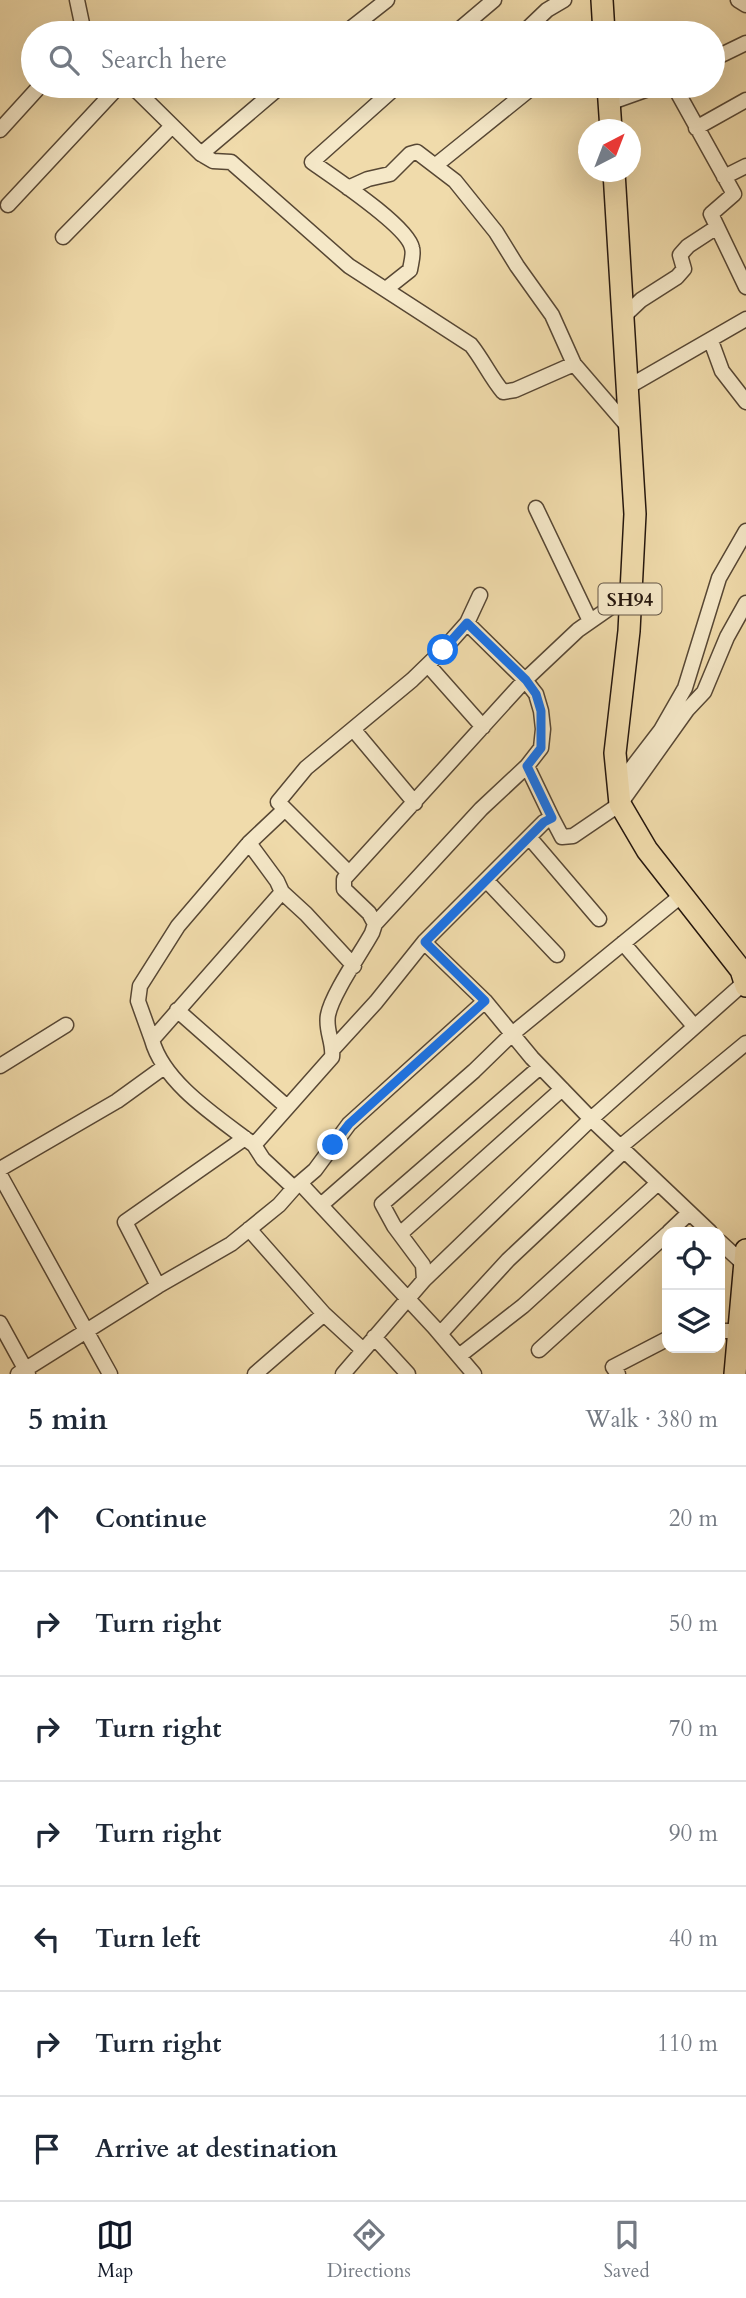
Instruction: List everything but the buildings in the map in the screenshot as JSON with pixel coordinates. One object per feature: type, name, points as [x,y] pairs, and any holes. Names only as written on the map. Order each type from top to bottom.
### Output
[{"type":"main road","points":[[602,0],[603,21]]},
{"type":"main road","points":[[608,98],[610,119]]},
{"type":"main road","name":"SH94","points":[[615,182],[635,514],[631,593],[615,753],[619,795],[648,850],[741,970],[745,984]]},
{"type":"main road","points":[[735,1374],[729,1331],[745,1258]]},
{"type":"street","points":[[77,0],[81,21]]},
{"type":"street","points":[[360,21],[387,0]]},
{"type":"street","points":[[469,21],[494,0]]},
{"type":"street","points":[[536,21],[564,0]]},
{"type":"street","points":[[738,0],[746,5]]},
{"type":"street","points":[[725,53],[746,43]]},
{"type":"street","points":[[0,130],[29,98]]},
{"type":"street","points":[[8,205],[108,98]]},
{"type":"street","points":[[141,98],[201,154],[213,161],[231,162],[349,266],[471,345],[503,392],[515,390],[574,364]]},
{"type":"street","points":[[201,154],[267,98]]},
{"type":"street","points":[[384,98],[312,162],[407,236],[413,249],[410,270],[386,289]]},
{"type":"street","points":[[436,165],[518,98]]},
{"type":"street","points":[[680,98],[734,194],[711,214],[746,288]]},
{"type":"street","points":[[696,128],[746,100]]},
{"type":"street","points":[[63,237],[172,126]]},
{"type":"street","points":[[348,188],[368,179],[390,174],[410,154],[417,152],[455,181],[496,232],[517,267],[552,315],[574,364],[630,429]]},
{"type":"street","points":[[724,177],[746,166]]},
{"type":"street","points":[[624,316],[641,300],[677,277],[684,269],[680,255],[688,246],[717,227]]},
{"type":"street","points":[[628,387],[711,341],[746,318]]},
{"type":"street","points":[[711,341],[722,371],[746,402]]},
{"type":"street","points":[[536,508],[590,621]]},
{"type":"street","points":[[619,795],[685,688],[719,578],[746,531]]},
{"type":"street","points":[[375,924],[369,913],[344,889],[344,878],[526,680],[578,630],[631,593]]},
{"type":"street","points":[[349,873],[278,802],[306,768],[428,665],[467,623],[480,595]]},
{"type":"street","points":[[527,766],[562,837],[573,836],[619,795],[704,692],[727,637],[746,603]]},
{"type":"street","points":[[333,1049],[327,1035],[328,1015],[333,998],[354,966],[375,924],[481,809],[527,766],[541,748],[543,729],[536,694],[526,680],[467,623]]},
{"type":"street","points":[[428,665],[483,727]]},
{"type":"street","points":[[354,729],[415,803]]},
{"type":"street","points":[[284,810],[249,843],[178,926],[140,986],[138,1001],[155,1053],[164,1067],[202,1105],[250,1141],[263,1159],[321,1205],[474,1374]]},
{"type":"street","points":[[158,1286],[125,1222],[250,1141],[287,1107],[425,942],[544,822],[552,818]]},
{"type":"street","points":[[529,837],[599,919]]},
{"type":"street","points":[[249,843],[282,892],[354,966]]},
{"type":"street","points":[[486,880],[557,955]]},
{"type":"street","points":[[152,1040],[282,892]]},
{"type":"street","points":[[321,1205],[474,1071],[512,1034],[682,895]]},
{"type":"street","points":[[425,942],[485,1001],[540,1066],[591,1119],[704,1227]]},
{"type":"street","points":[[622,943],[694,1026]]},
{"type":"street","points":[[342,1374],[424,1280],[591,1119],[745,984]]},
{"type":"street","points":[[0,1324],[24,1372],[158,1286],[231,1244],[279,1205],[315,1170],[349,1124],[485,1001]]},
{"type":"street","points":[[177,1010],[287,1107]]},
{"type":"street","points":[[0,1066],[66,1026]]},
{"type":"street","points":[[440,1334],[508,1261],[622,1149],[746,1043]]},
{"type":"street","points":[[424,1280],[423,1265],[382,1204],[540,1066]]},
{"type":"street","points":[[0,1169],[117,1101],[164,1067]]},
{"type":"street","points":[[400,1234],[562,1089]]},
{"type":"street","points":[[0,1175],[110,1374]]},
{"type":"street","points":[[459,1356],[523,1306],[658,1183]]},
{"type":"street","points":[[674,1227],[689,1213]]},
{"type":"street","points":[[249,1229],[324,1314],[363,1350]]},
{"type":"street","points":[[539,1350],[662,1238]]},
{"type":"street","points":[[725,1245],[745,1258]]},
{"type":"street","points":[[255,1374],[324,1314]]},
{"type":"street","points":[[374,1337],[408,1374]]},
{"type":"street","points":[[618,1374],[613,1367],[662,1342]]},
{"type":"route","points":[[333,1145],[349,1124],[485,1001],[425,942],[544,822],[552,818],[527,766],[541,748],[543,729],[536,694],[526,680],[467,623],[443,650]]}]
